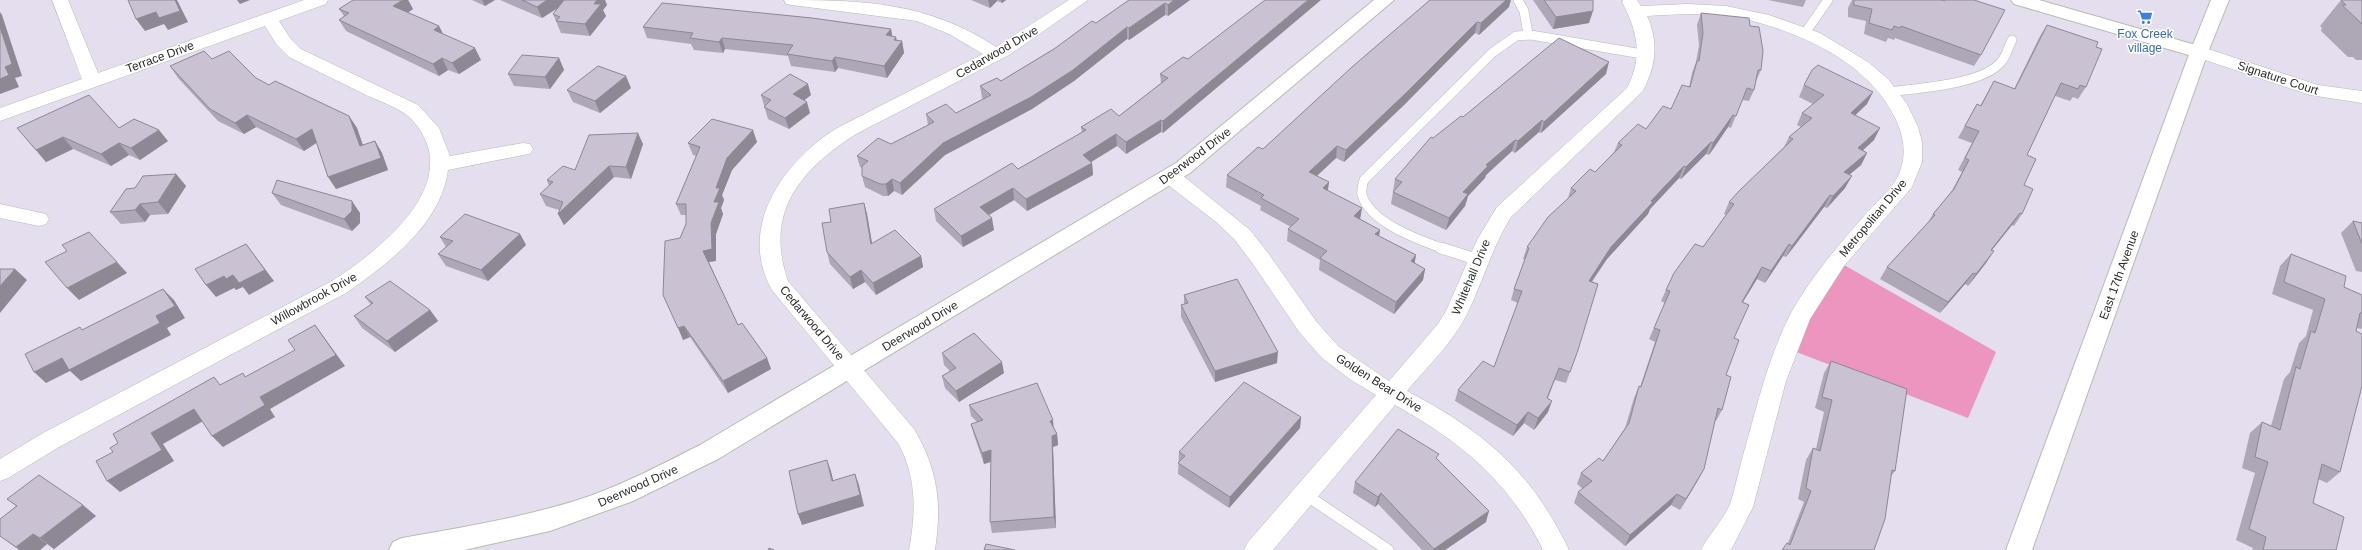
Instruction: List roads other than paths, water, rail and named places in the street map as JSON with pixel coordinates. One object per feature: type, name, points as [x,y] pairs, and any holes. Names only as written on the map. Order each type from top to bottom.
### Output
[{"type":"street","points":[[60,0],[92,81]]},
{"type":"street","name":"Terrace Drive","points":[[0,115],[320,0]]},
{"type":"street","points":[[792,0],[925,17],[956,29],[996,55]]},
{"type":"street","name":"Cedarwood Drive","points":[[922,550],[926,529],[928,503],[925,480],[919,457],[906,436],[783,290],[776,278],[768,244],[771,221],[777,202],[786,187],[806,162],[836,137],[996,55],[1024,39],[1080,0]]},
{"type":"street","name":"Deerwood Drive","points":[[402,550],[527,525],[608,500],[673,471],[709,452],[1170,176],[1224,135],[1385,0]]},
{"type":"street","points":[[2020,0],[2199,52]]},
{"type":"street","name":"East 17th Avenue","points":[[2019,550],[2199,52],[2220,0]]},
{"type":"street","name":"Metropolitan Drive","points":[[1632,6],[1720,10],[1755,16],[1804,33],[1851,58],[1866,69],[1889,92],[1905,115],[1912,136],[1914,149],[1911,172],[1898,192],[1837,261],[1800,317],[1775,381],[1741,507],[1723,540],[1714,550]]},
{"type":"street","name":"Whitehall Drive","points":[[1257,550],[1437,343],[1453,320],[1491,230],[1504,212],[1634,91],[1643,74],[1648,55],[1646,39],[1632,6]]},
{"type":"street","name":"Willowbrook Drive","points":[[0,471],[37,447],[327,294],[364,272],[393,247],[421,215],[433,189],[440,165],[436,138],[422,117],[397,101],[295,53],[283,41],[269,18]]},
{"type":"street","name":"Signature Court","points":[[2199,52],[2316,91],[2361,97]]},
{"type":"street","points":[[440,165],[523,149]]},
{"type":"street","name":"Golden Bear Drive","points":[[1170,176],[1245,238],[1311,331],[1329,351],[1393,393],[1454,429],[1483,452],[1526,501],[1542,524],[1556,550]]},
{"type":"street","points":[[0,211],[39,219]]},
{"type":"lane","points":[[1518,0],[1524,12],[1528,34]]},
{"type":"lane","points":[[1804,33],[1828,0]]},
{"type":"lane","points":[[1479,260],[1435,245],[1387,224],[1370,209],[1362,198],[1362,184],[1369,174],[1492,53],[1509,39],[1528,34],[1648,55]]},
{"type":"lane","points":[[1889,92],[1962,80],[1987,73],[2001,63],[2012,40]]},
{"type":"lane","points":[[1306,495],[1388,550]]},
{"type":"place","name":"Fox Creek village","points":[[2145,17]]}]
